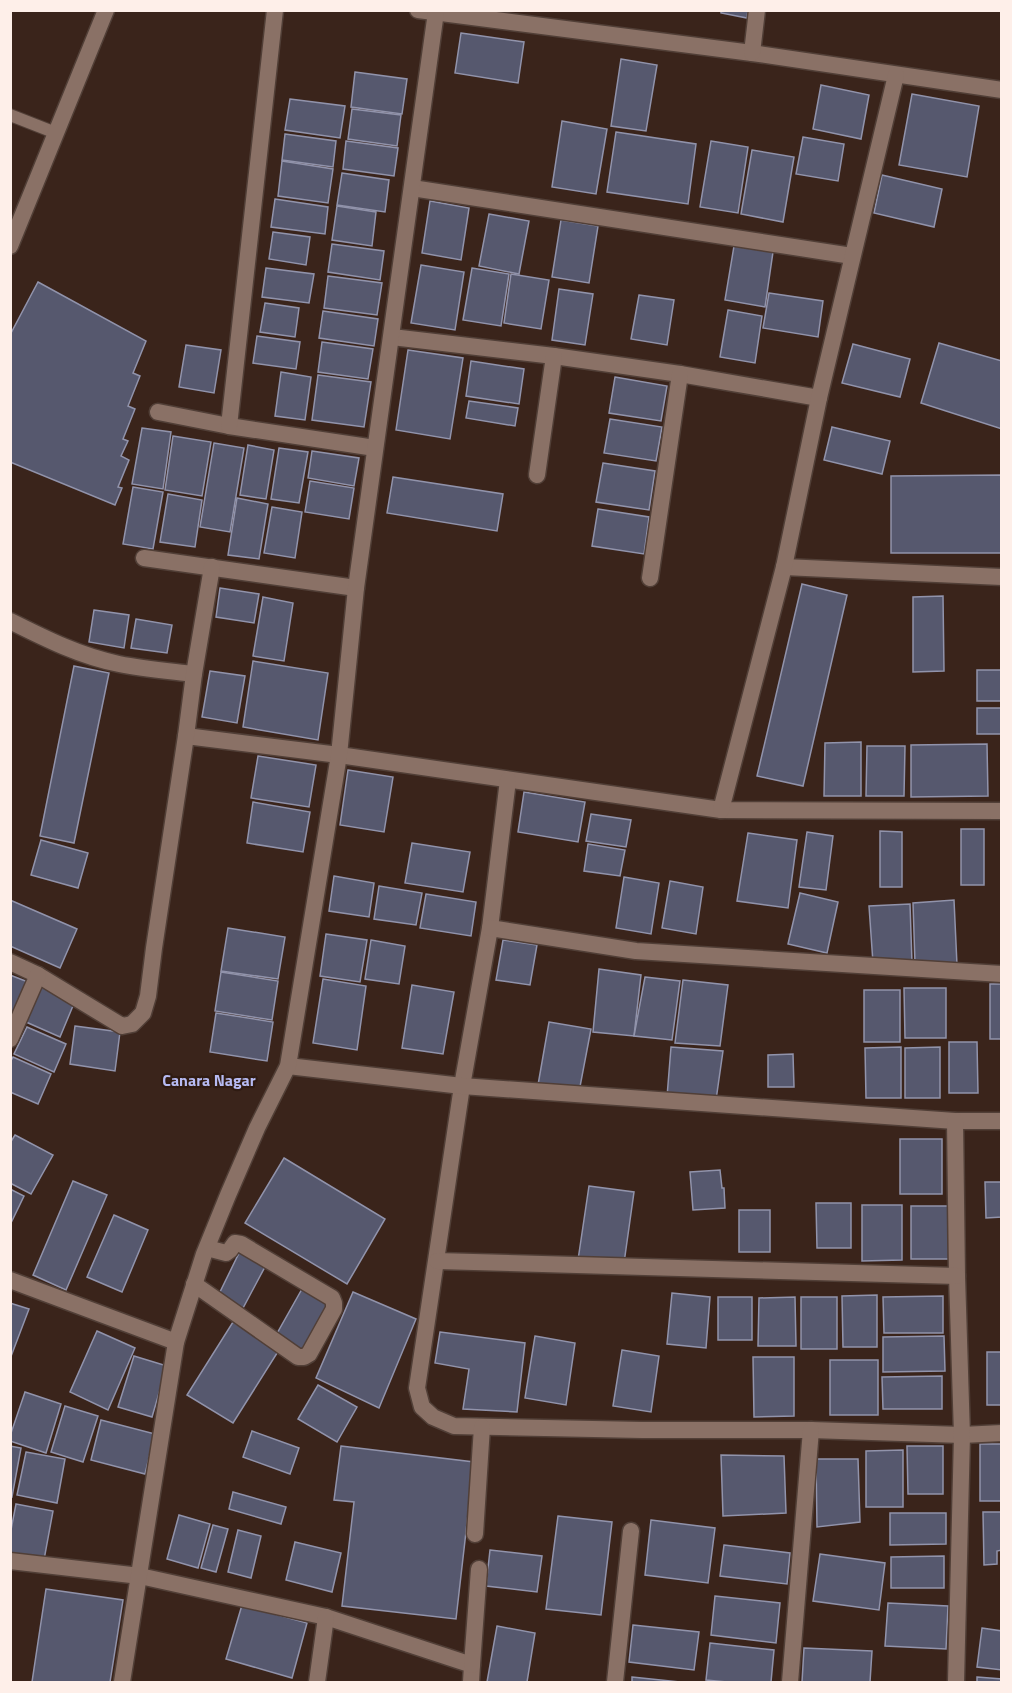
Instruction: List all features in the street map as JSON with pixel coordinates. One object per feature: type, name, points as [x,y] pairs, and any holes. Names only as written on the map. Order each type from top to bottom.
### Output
[{"type":"street","points":[[10,246],[106,10]]},
{"type":"street","points":[[229,426],[275,10]]},
{"type":"street","points":[[418,10],[752,53],[1002,90]]},
{"type":"street","points":[[752,53],[757,10]]},
{"type":"street","points":[[122,1683],[176,1342],[194,1284],[228,1194],[288,1066],[339,755],[356,588],[436,12]]},
{"type":"street","points":[[721,810],[784,567],[819,398],[896,75]]},
{"type":"street","points":[[412,188],[852,256]]},
{"type":"street","points":[[392,337],[554,356],[680,374],[819,398]]},
{"type":"street","points":[[537,475],[554,356]]},
{"type":"street","points":[[650,578],[680,374]]},
{"type":"street","points":[[158,412],[229,426],[375,448]]},
{"type":"street","points":[[144,558],[356,588]]},
{"type":"street","points":[[10,962],[38,975],[122,1026],[132,1024],[143,1013],[148,996],[194,674],[212,567]]},
{"type":"street","points":[[784,567],[1002,577]]},
{"type":"street","points":[[10,621],[57,645],[90,656],[119,664],[194,674]]},
{"type":"street","points":[[186,736],[339,755],[721,810],[1002,811]]},
{"type":"street","points":[[508,780],[490,928],[462,1086],[417,1389],[422,1407],[433,1417],[454,1426],[1002,1434]]},
{"type":"street","points":[[490,928],[636,951],[1002,974]]},
{"type":"street","points":[[10,1039],[38,975]]},
{"type":"street","points":[[288,1066],[462,1086],[955,1121],[1002,1121]]},
{"type":"street","points":[[955,1121],[962,1435],[956,1683]]},
{"type":"street","points":[[194,1284],[298,1357],[304,1358],[309,1354],[334,1310],[332,1298],[241,1244],[235,1243],[226,1253],[207,1248]]},
{"type":"street","points":[[437,1261],[957,1275]]},
{"type":"street","points":[[10,1280],[176,1342]]},
{"type":"street","points":[[475,1534],[482,1427]]},
{"type":"street","points":[[790,1683],[811,1430]]},
{"type":"street","points":[[615,1683],[631,1532]]},
{"type":"street","points":[[10,1561],[140,1576],[326,1617],[472,1665]]},
{"type":"street","points":[[471,1683],[479,1569]]},
{"type":"street","points":[[317,1683],[326,1617]]},
{"type":"lane","points":[[10,116],[56,134]]},
{"type":"building","points":[[721,10],[748,10],[747,18],[721,13]]},
{"type":"building","points":[[461,33],[524,42],[518,83],[455,73]]},
{"type":"building","points":[[621,59],[657,65],[646,131],[611,126]]},
{"type":"building","points":[[355,72],[407,79],[402,114],[351,107]]},
{"type":"building","points":[[821,85],[869,95],[861,139],[813,129]]},
{"type":"building","points":[[912,94],[979,106],[967,177],[899,165]]},
{"type":"building","points":[[290,99],[345,106],[340,138],[285,130]]},
{"type":"building","points":[[352,109],[401,115],[397,146],[348,139]]},
{"type":"building","points":[[562,121],[607,129],[596,194],[552,187]]},
{"type":"building","points":[[616,132],[696,144],[688,204],[607,192]]},
{"type":"building","points":[[285,134],[336,141],[333,167],[282,160]]},
{"type":"building","points":[[803,137],[844,144],[838,181],[796,174]]},
{"type":"building","points":[[346,141],[398,148],[394,176],[343,169]]},
{"type":"building","points":[[711,141],[748,147],[738,213],[700,207]]},
{"type":"building","points":[[752,150],[794,157],[783,222],[741,214]]},
{"type":"building","points":[[282,161],[333,169],[328,203],[278,196]]},
{"type":"building","points":[[342,173],[389,180],[385,212],[337,205]]},
{"type":"building","points":[[882,175],[942,189],[934,227],[874,213]]},
{"type":"building","points":[[275,199],[328,207],[325,234],[271,227]]},
{"type":"building","points":[[430,201],[469,208],[461,260],[422,253]]},
{"type":"building","points":[[337,206],[376,212],[372,246],[332,240]]},
{"type":"building","points":[[489,214],[529,221],[519,274],[479,266]]},
{"type":"building","points":[[561,220],[598,226],[589,283],[552,277]]},
{"type":"building","points":[[273,232],[310,237],[306,265],[269,259]]},
{"type":"building","points":[[332,244],[384,251],[380,280],[328,272]]},
{"type":"building","points":[[734,246],[773,252],[765,307],[725,300]]},
{"type":"building","points":[[421,265],[464,272],[455,330],[411,323]]},
{"type":"building","points":[[266,268],[314,274],[309,303],[262,297]]},
{"type":"building","points":[[472,268],[509,274],[501,326],[463,320]]},
{"type":"building","points":[[511,274],[549,280],[541,329],[504,323]]},
{"type":"building","points":[[328,276],[382,283],[377,315],[324,308]]},
{"type":"building","points":[[38,282],[146,341],[133,373],[140,376],[128,406],[135,409],[123,439],[128,441],[121,456],[129,460],[118,487],[122,488],[115,505],[10,462],[10,335]]},
{"type":"building","points":[[559,289],[593,294],[585,345],[552,340]]},
{"type":"building","points":[[769,293],[823,301],[818,337],[763,328]]},
{"type":"building","points":[[639,295],[674,300],[667,345],[631,339]]},
{"type":"building","points":[[265,303],[299,308],[295,337],[260,332]]},
{"type":"building","points":[[728,310],[762,316],[755,363],[720,357]]},
{"type":"building","points":[[323,311],[378,319],[374,346],[319,338]]},
{"type":"building","points":[[257,336],[300,342],[296,369],[253,363]]},
{"type":"building","points":[[322,342],[373,349],[368,379],[318,372]]},
{"type":"building","points":[[939,343],[1002,361],[1002,429],[921,403]]},
{"type":"building","points":[[853,344],[910,359],[900,397],[842,383]]},
{"type":"building","points":[[186,345],[221,350],[214,393],[179,387]]},
{"type":"building","points":[[408,350],[463,358],[450,439],[396,430]]},
{"type":"building","points":[[471,361],[524,369],[519,404],[466,396]]},
{"type":"building","points":[[281,372],[311,377],[305,420],[275,416]]},
{"type":"building","points":[[318,375],[371,382],[364,427],[312,420]]},
{"type":"building","points":[[615,377],[667,386],[661,421],[609,413]]},
{"type":"building","points":[[469,401],[518,408],[515,426],[466,418]]},
{"type":"building","points":[[610,419],[662,427],[656,461],[604,453]]},
{"type":"building","points":[[832,427],[890,441],[882,474],[824,460]]},
{"type":"building","points":[[142,428],[171,432],[163,489],[132,484]]},
{"type":"building","points":[[173,436],[211,442],[202,496],[165,490]]},
{"type":"building","points":[[214,443],[244,448],[230,532],[200,527]]},
{"type":"building","points":[[248,445],[274,450],[266,499],[240,495]]},
{"type":"building","points":[[279,448],[308,452],[299,503],[271,499]]},
{"type":"building","points":[[312,451],[359,458],[354,486],[308,478]]},
{"type":"building","points":[[603,463],[655,471],[649,510],[596,502]]},
{"type":"building","points":[[1002,475],[1002,553],[891,553],[891,476]]},
{"type":"building","points":[[393,477],[503,494],[497,531],[387,513]]},
{"type":"building","points":[[310,481],[354,488],[349,519],[305,512]]},
{"type":"building","points":[[133,487],[163,492],[153,549],[123,544]]},
{"type":"building","points":[[168,494],[202,500],[195,547],[160,542]]},
{"type":"building","points":[[237,498],[268,504],[259,559],[228,555]]},
{"type":"building","points":[[272,507],[302,512],[295,558],[264,553]]},
{"type":"building","points":[[598,509],[649,517],[644,554],[592,546]]},
{"type":"building","points":[[802,584],[847,595],[803,786],[757,776]]},
{"type":"building","points":[[220,588],[259,594],[254,623],[216,617]]},
{"type":"building","points":[[943,596],[944,671],[913,672],[913,597]]},
{"type":"building","points":[[263,597],[293,603],[284,661],[253,656]]},
{"type":"building","points":[[94,610],[129,615],[124,648],[89,642]]},
{"type":"building","points":[[136,619],[172,625],[167,653],[131,648]]},
{"type":"building","points":[[253,661],[328,673],[318,740],[243,727]]},
{"type":"building","points":[[74,666],[109,673],[74,843],[40,836]]},
{"type":"building","points":[[977,670],[1002,670],[1002,701],[977,701]]},
{"type":"building","points":[[210,671],[245,676],[237,723],[202,717]]},
{"type":"building","points":[[977,708],[1002,708],[1002,734],[977,734]]},
{"type":"building","points":[[861,742],[861,796],[824,796],[825,743]]},
{"type":"building","points":[[987,744],[988,796],[911,797],[911,745]]},
{"type":"building","points":[[867,746],[905,746],[904,796],[866,796]]},
{"type":"building","points":[[258,756],[316,765],[309,807],[251,798]]},
{"type":"building","points":[[348,770],[393,777],[384,832],[340,825]]},
{"type":"building","points":[[524,792],[585,802],[578,842],[518,832]]},
{"type":"building","points":[[253,802],[310,812],[303,852],[247,843]]},
{"type":"building","points":[[591,814],[631,820],[626,847],[586,841]]},
{"type":"building","points":[[961,829],[984,829],[984,885],[961,885]]},
{"type":"building","points":[[880,831],[902,832],[902,887],[880,887]]},
{"type":"building","points":[[807,832],[833,836],[826,890],[799,887]]},
{"type":"building","points":[[748,833],[797,840],[788,908],[737,901]]},
{"type":"building","points":[[41,840],[88,853],[78,888],[31,875]]},
{"type":"building","points":[[412,843],[470,852],[463,892],[405,883]]},
{"type":"building","points":[[588,844],[625,850],[620,876],[584,871]]},
{"type":"building","points":[[334,876],[374,883],[369,917],[329,911]]},
{"type":"building","points":[[624,877],[659,883],[651,934],[616,928]]},
{"type":"building","points":[[670,881],[703,887],[696,934],[662,928]]},
{"type":"building","points":[[379,886],[422,893],[416,925],[374,919]]},
{"type":"building","points":[[800,893],[838,902],[827,953],[788,944]]},
{"type":"building","points":[[426,894],[476,902],[471,936],[420,928]]},
{"type":"building","points":[[10,900],[77,929],[60,968],[10,946]]},
{"type":"building","points":[[954,900],[957,965],[915,963],[913,903]]},
{"type":"building","points":[[910,904],[912,963],[873,963],[869,906]]},
{"type":"building","points":[[228,928],[285,937],[278,979],[221,971]]},
{"type":"building","points":[[326,934],[367,940],[360,982],[320,976]]},
{"type":"building","points":[[371,940],[405,946],[399,984],[365,979]]},
{"type":"building","points":[[503,940],[537,945],[530,985],[496,980]]},
{"type":"building","points":[[599,969],[641,975],[634,1036],[593,1032]]},
{"type":"building","points":[[221,972],[278,981],[272,1020],[215,1011]]},
{"type":"building","points":[[10,975],[28,982],[15,1014],[10,1012]]},
{"type":"building","points":[[645,977],[680,981],[672,1040],[634,1036]]},
{"type":"building","points":[[323,979],[366,986],[357,1050],[313,1043]]},
{"type":"building","points":[[683,980],[728,985],[720,1046],[675,1043]]},
{"type":"building","points":[[990,984],[1002,984],[1002,1039],[990,1039]]},
{"type":"building","points":[[412,985],[454,992],[443,1054],[402,1048]]},
{"type":"building","points":[[41,987],[75,1001],[60,1037],[26,1022]]},
{"type":"building","points":[[904,988],[946,988],[946,1038],[905,1038]]},
{"type":"building","points":[[864,990],[900,990],[900,1042],[864,1042]]},
{"type":"building","points":[[216,1013],[273,1022],[267,1061],[210,1052]]},
{"type":"building","points":[[549,1022],[591,1029],[579,1092],[538,1085]]},
{"type":"building","points":[[75,1026],[120,1032],[115,1071],[70,1064]]},
{"type":"building","points":[[27,1027],[66,1044],[54,1072],[14,1054]]},
{"type":"building","points":[[949,1042],[977,1042],[978,1093],[949,1093]]},
{"type":"building","points":[[671,1047],[723,1051],[716,1100],[667,1097]]},
{"type":"building","points":[[901,1047],[901,1098],[866,1098],[865,1048]]},
{"type":"building","points":[[940,1047],[940,1098],[905,1098],[905,1048]]},
{"type":"building","points":[[793,1054],[794,1087],[768,1087],[768,1055]]},
{"type":"building","points":[[13,1057],[51,1074],[38,1104],[10,1092],[10,1062]]},
{"type":"building","points":[[15,1135],[53,1155],[31,1194],[10,1183],[10,1143]]},
{"type":"building","points":[[900,1139],[942,1139],[942,1194],[900,1194]]},
{"type":"building","points":[[284,1158],[385,1219],[347,1284],[245,1223]]},
{"type":"building","points":[[720,1170],[725,1208],[693,1210],[690,1172]]},
{"type":"building","points":[[73,1181],[107,1195],[66,1290],[33,1275]]},
{"type":"building","points":[[985,1182],[1002,1182],[1002,1217],[986,1218]]},
{"type":"building","points":[[589,1186],[634,1192],[624,1263],[578,1260]]},
{"type":"building","points":[[10,1189],[24,1196],[10,1225]]},
{"type":"building","points":[[816,1203],[851,1203],[851,1248],[817,1248]]},
{"type":"building","points":[[862,1205],[902,1205],[902,1260],[862,1261]]},
{"type":"building","points":[[911,1206],[949,1206],[949,1259],[911,1259]]},
{"type":"building","points":[[739,1210],[770,1210],[770,1252],[739,1252]]},
{"type":"building","points":[[114,1215],[148,1230],[122,1292],[87,1277]]},
{"type":"building","points":[[240,1251],[266,1265],[242,1310],[218,1296]]},
{"type":"building","points":[[302,1289],[329,1305],[302,1351],[275,1337]]},
{"type":"building","points":[[353,1292],[416,1319],[379,1408],[316,1378]]},
{"type":"building","points":[[672,1293],[710,1297],[706,1348],[667,1344]]},
{"type":"building","points":[[877,1295],[877,1347],[843,1347],[842,1296]]},
{"type":"building","points":[[943,1296],[943,1333],[884,1333],[883,1297]]},
{"type":"building","points":[[718,1297],[752,1297],[752,1340],[718,1340]]},
{"type":"building","points":[[795,1297],[796,1346],[758,1346],[759,1298]]},
{"type":"building","points":[[801,1297],[837,1297],[837,1349],[801,1349]]},
{"type":"building","points":[[10,1303],[29,1309],[10,1359]]},
{"type":"building","points":[[233,1322],[279,1350],[233,1423],[187,1395]]},
{"type":"building","points":[[97,1331],[135,1348],[108,1410],[70,1392]]},
{"type":"building","points":[[440,1332],[525,1343],[517,1412],[463,1409],[469,1369],[435,1363]]},
{"type":"building","points":[[535,1336],[575,1343],[566,1405],[525,1398]]},
{"type":"building","points":[[944,1336],[945,1371],[883,1372],[883,1337]]},
{"type":"building","points":[[622,1350],[659,1356],[651,1412],[613,1406]]},
{"type":"building","points":[[987,1352],[1002,1352],[1002,1405],[987,1405]]},
{"type":"building","points":[[134,1356],[167,1366],[152,1417],[118,1407]]},
{"type":"building","points":[[753,1357],[794,1357],[794,1416],[754,1417]]},
{"type":"building","points":[[830,1360],[878,1360],[878,1415],[830,1415]]},
{"type":"building","points":[[942,1376],[942,1409],[883,1409],[882,1377]]},
{"type":"building","points":[[318,1385],[357,1407],[337,1442],[298,1419]]},
{"type":"building","points":[[25,1392],[61,1404],[46,1453],[10,1441]]},
{"type":"building","points":[[65,1406],[98,1416],[83,1462],[51,1452]]},
{"type":"building","points":[[101,1420],[155,1434],[145,1474],[91,1460]]},
{"type":"building","points":[[252,1431],[299,1448],[290,1474],[243,1457]]},
{"type":"building","points":[[980,1444],[1002,1444],[1002,1501],[980,1501]]},
{"type":"building","points":[[10,1446],[21,1448],[12,1497],[10,1496]]},
{"type":"building","points":[[341,1446],[474,1462],[456,1619],[342,1606],[354,1502],[334,1500]]},
{"type":"building","points":[[907,1446],[943,1446],[943,1494],[908,1494]]},
{"type":"building","points":[[903,1450],[903,1507],[866,1507],[866,1451]]},
{"type":"building","points":[[26,1452],[65,1459],[57,1503],[17,1495]]},
{"type":"building","points":[[721,1455],[784,1456],[786,1513],[723,1516]]},
{"type":"building","points":[[816,1459],[858,1459],[860,1522],[817,1527]]},
{"type":"building","points":[[233,1492],[286,1507],[281,1524],[229,1509]]},
{"type":"building","points":[[16,1504],[53,1511],[44,1560],[10,1554],[10,1535]]},
{"type":"building","points":[[983,1512],[1002,1512],[1002,1550],[997,1551],[997,1564],[984,1565]]},
{"type":"building","points":[[890,1513],[946,1513],[946,1544],[890,1545]]},
{"type":"building","points":[[179,1515],[210,1524],[198,1568],[167,1559]]},
{"type":"building","points":[[558,1516],[612,1522],[601,1615],[546,1609]]},
{"type":"building","points":[[651,1520],[715,1528],[708,1583],[645,1575]]},
{"type":"building","points":[[213,1525],[228,1529],[216,1572],[201,1568]]},
{"type":"building","points":[[238,1530],[261,1536],[251,1578],[228,1572]]},
{"type":"building","points":[[295,1542],[341,1553],[332,1592],[286,1580]]},
{"type":"building","points":[[724,1545],[790,1553],[787,1584],[720,1576]]},
{"type":"building","points":[[490,1550],[542,1556],[537,1592],[486,1586]]},
{"type":"building","points":[[820,1554],[885,1563],[879,1610],[813,1601]]},
{"type":"building","points":[[944,1556],[944,1588],[891,1588],[891,1557]]},
{"type":"building","points":[[46,1589],[123,1600],[110,1682],[32,1682]]},
{"type":"building","points":[[715,1596],[780,1603],[776,1643],[711,1635]]},
{"type":"building","points":[[888,1603],[948,1606],[946,1649],[885,1646]]},
{"type":"building","points":[[242,1605],[307,1623],[292,1678],[226,1659]]},
{"type":"building","points":[[633,1625],[699,1632],[694,1670],[629,1662]]},
{"type":"building","points":[[497,1626],[535,1633],[527,1682],[487,1682]]},
{"type":"building","points":[[982,1628],[1002,1631],[1002,1670],[977,1667]]},
{"type":"building","points":[[710,1643],[774,1650],[771,1682],[706,1680]]},
{"type":"building","points":[[804,1648],[872,1651],[870,1682],[802,1682]]},
{"type":"building","points":[[632,1677],[680,1682],[632,1682]]},
{"type":"building","points":[[977,1677],[1002,1679],[1002,1682],[977,1682]]},
{"type":"district","name":"Canara Nagar","points":[[209,1080]]}]
